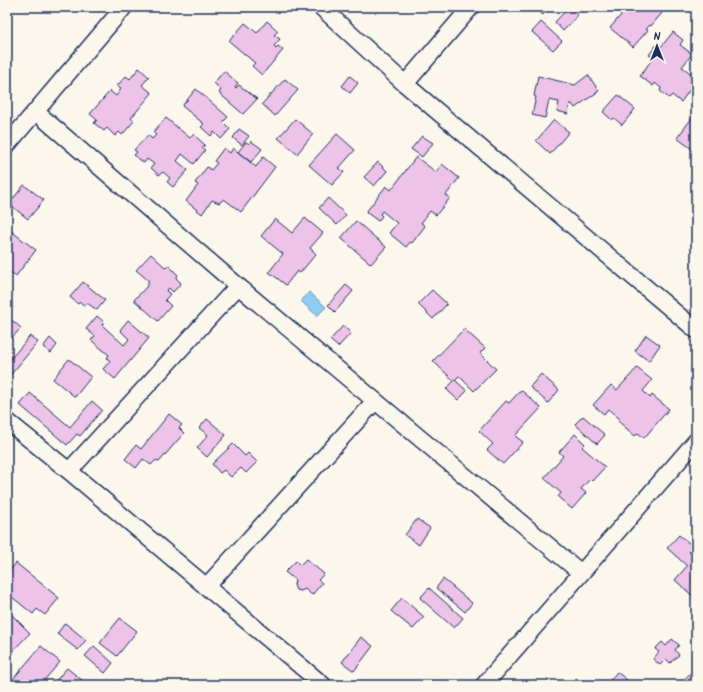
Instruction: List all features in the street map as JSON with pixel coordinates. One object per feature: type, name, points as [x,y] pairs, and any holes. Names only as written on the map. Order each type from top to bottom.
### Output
[{"type":"street","points":[[321,7],[405,84],[696,330]]},
{"type":"street","points":[[405,84],[471,7]]},
{"type":"street","points":[[7,146],[121,8]]},
{"type":"street","points":[[36,112],[375,402],[581,573]]},
{"type":"street","points":[[69,471],[238,286]]},
{"type":"street","points":[[206,587],[375,402]]},
{"type":"street","points":[[7,421],[69,471],[323,685]]},
{"type":"street","points":[[484,685],[696,441]]},
{"type":"water","points":[[309,292],[326,307],[317,316],[301,301]]},
{"type":"building","points":[[534,7],[550,7],[543,15]]},
{"type":"building","points":[[569,7],[578,15],[563,31],[555,22]]},
{"type":"building","points":[[628,7],[657,7],[656,8],[662,13],[651,26],[650,25],[646,29],[648,30],[633,47],[610,28]]},
{"type":"building","points":[[267,21],[278,31],[274,35],[280,39],[274,46],[276,48],[278,46],[283,50],[262,75],[252,66],[255,63],[229,41],[245,23],[257,33]]},
{"type":"building","points":[[541,22],[562,41],[553,50],[532,32]]},
{"type":"building","points":[[673,32],[683,40],[680,45],[692,54],[682,67],[696,77],[696,81],[681,102],[672,95],[669,98],[660,91],[661,88],[655,83],[653,86],[640,76],[653,58],[649,55],[657,44],[661,47]]},
{"type":"building","points":[[139,68],[149,77],[142,85],[152,93],[131,118],[134,121],[122,135],[119,132],[115,136],[107,128],[104,131],[94,123],[97,120],[90,114],[110,91],[116,96],[121,89],[117,86],[126,76],[130,79]]},
{"type":"building","points":[[224,71],[238,83],[235,87],[236,88],[239,85],[257,99],[243,114],[219,93],[221,90],[214,83]]},
{"type":"building","points":[[588,75],[599,91],[575,108],[572,104],[570,104],[568,114],[557,111],[559,102],[549,100],[545,118],[532,115],[536,97],[534,96],[538,76],[575,85]]},
{"type":"building","points":[[350,76],[358,83],[350,93],[342,86]]},
{"type":"building","points":[[285,79],[298,90],[275,116],[262,104]]},
{"type":"building","points":[[196,89],[228,117],[223,122],[230,129],[221,139],[214,132],[211,136],[201,127],[204,124],[182,106]]},
{"type":"building","points":[[618,95],[635,109],[622,125],[614,118],[612,120],[603,112]]},
{"type":"building","points":[[695,114],[696,115],[696,152],[677,138]]},
{"type":"building","points":[[166,118],[190,138],[193,134],[205,145],[202,148],[205,150],[194,164],[182,154],[177,161],[188,170],[173,187],[167,182],[170,178],[163,172],[159,175],[151,168],[154,164],[147,159],[144,163],[134,155],[137,152],[134,150],[148,135],[152,139],[156,135],[153,132]]},
{"type":"building","points":[[295,119],[313,134],[297,154],[278,138]]},
{"type":"building","points":[[554,120],[569,132],[550,154],[536,141]]},
{"type":"building","points":[[239,129],[249,136],[242,145],[233,138]]},
{"type":"building","points":[[337,134],[355,150],[339,168],[344,172],[332,185],[309,165]]},
{"type":"building","points":[[422,136],[433,143],[422,157],[411,149]]},
{"type":"building","points":[[251,141],[262,149],[251,162],[238,152],[246,142],[249,144]]},
{"type":"building","points":[[224,148],[230,153],[233,148],[256,167],[263,157],[275,167],[241,212],[224,199],[219,203],[212,200],[202,214],[186,201],[198,185],[195,183],[207,167],[211,170],[217,163],[214,161]]},
{"type":"building","points":[[416,157],[436,172],[442,164],[459,178],[446,195],[450,198],[436,215],[430,211],[421,223],[425,226],[412,243],[410,242],[406,247],[389,233],[397,223],[382,211],[380,214],[382,216],[378,221],[366,212],[386,186],[391,190]]},
{"type":"building","points":[[378,162],[387,171],[374,186],[364,177]]},
{"type":"building","points":[[24,185],[44,200],[28,219],[9,204]]},
{"type":"building","points":[[328,198],[346,215],[337,225],[319,208]]},
{"type":"building","points":[[305,218],[323,233],[310,248],[316,254],[300,273],[297,271],[286,285],[269,272],[283,254],[261,236],[275,219],[292,233]]},
{"type":"building","points":[[356,221],[386,247],[371,264],[341,238]]},
{"type":"building","points":[[7,228],[36,250],[16,276],[7,270],[10,265],[7,263]]},
{"type":"building","points":[[151,254],[166,268],[168,265],[178,275],[176,278],[181,283],[173,292],[169,288],[166,291],[170,294],[165,300],[171,306],[158,321],[134,300],[149,284],[147,283],[149,281],[136,270]]},
{"type":"building","points":[[83,282],[105,300],[97,310],[87,303],[85,306],[80,302],[78,304],[70,297]]},
{"type":"building","points":[[346,285],[353,291],[335,312],[328,305]]},
{"type":"building","points":[[432,290],[447,304],[433,319],[418,304]]},
{"type":"building","points":[[7,316],[21,328],[7,343]]},
{"type":"building","points":[[97,316],[104,322],[102,325],[124,345],[129,339],[120,330],[128,320],[149,338],[115,379],[103,369],[110,361],[107,358],[109,355],[91,340],[95,336],[86,329]]},
{"type":"building","points":[[343,326],[351,333],[338,347],[330,340]]},
{"type":"building","points":[[464,329],[485,348],[480,353],[496,369],[474,391],[459,376],[454,381],[433,361]]},
{"type":"building","points":[[646,335],[660,345],[649,361],[635,351]]},
{"type":"building","points":[[30,336],[38,342],[7,379],[7,363]]},
{"type":"building","points":[[50,338],[57,345],[51,353],[43,347]]},
{"type":"building","points":[[69,359],[91,377],[75,397],[53,379]]},
{"type":"building","points":[[637,368],[652,380],[643,391],[650,398],[652,395],[669,409],[644,438],[638,433],[635,436],[618,421],[620,419],[608,409],[604,414],[593,405],[611,385],[617,390]]},
{"type":"building","points":[[541,374],[559,390],[548,403],[530,387]]},
{"type":"building","points":[[455,380],[467,391],[458,400],[446,389]]},
{"type":"building","points":[[521,390],[541,408],[515,436],[523,442],[503,464],[487,450],[493,444],[479,431],[506,401],[509,403]]},
{"type":"building","points":[[30,393],[70,427],[92,401],[102,410],[80,436],[77,434],[67,445],[20,405]]},
{"type":"building","points":[[169,414],[182,425],[179,428],[184,433],[159,462],[156,460],[151,465],[143,459],[136,468],[125,459],[136,445],[141,449]]},
{"type":"building","points":[[583,416],[605,435],[597,444],[575,424]]},
{"type":"building","points":[[207,419],[226,435],[207,457],[197,448],[208,435],[199,428]]},
{"type":"building","points":[[575,434],[585,444],[582,447],[605,467],[592,481],[590,479],[581,489],[586,493],[572,509],[558,497],[561,493],[544,478],[563,456],[559,452]]},
{"type":"building","points":[[233,444],[245,456],[248,453],[257,462],[246,473],[241,468],[231,477],[224,470],[220,473],[212,464]]},
{"type":"building","points":[[417,519],[430,528],[419,545],[405,535]]},
{"type":"building","points":[[679,535],[694,547],[689,552],[696,558],[696,599],[675,580],[687,566],[667,548]]},
{"type":"building","points":[[306,559],[324,574],[318,580],[322,583],[312,595],[305,589],[301,591],[296,590],[294,585],[295,580],[285,572],[296,561],[300,565]]},
{"type":"building","points":[[16,563],[59,598],[45,615],[37,609],[33,614],[7,593],[7,574]]},
{"type":"building","points":[[443,579],[472,603],[465,612],[436,588]]},
{"type":"building","points":[[429,588],[463,618],[454,628],[420,598]]},
{"type":"building","points":[[402,598],[424,617],[413,629],[391,611]]},
{"type":"building","points":[[11,614],[30,633],[7,657],[7,618]]},
{"type":"building","points":[[120,618],[137,631],[117,656],[100,643]]},
{"type":"building","points":[[65,623],[86,640],[78,650],[57,634]]},
{"type":"building","points":[[361,637],[373,646],[354,671],[342,662]]},
{"type":"building","points":[[672,639],[679,645],[675,650],[679,655],[670,663],[666,659],[660,665],[653,659],[659,652],[655,649],[662,642],[666,646]]},
{"type":"building","points":[[41,646],[60,662],[40,685],[8,685]]},
{"type":"building","points":[[94,646],[113,663],[105,673],[85,656]]},
{"type":"building","points":[[696,667],[696,685],[680,684]]},
{"type":"building","points":[[67,668],[88,685],[52,685]]},
{"type":"building","points":[[617,672],[627,680],[624,683],[627,685],[606,685]]}]
